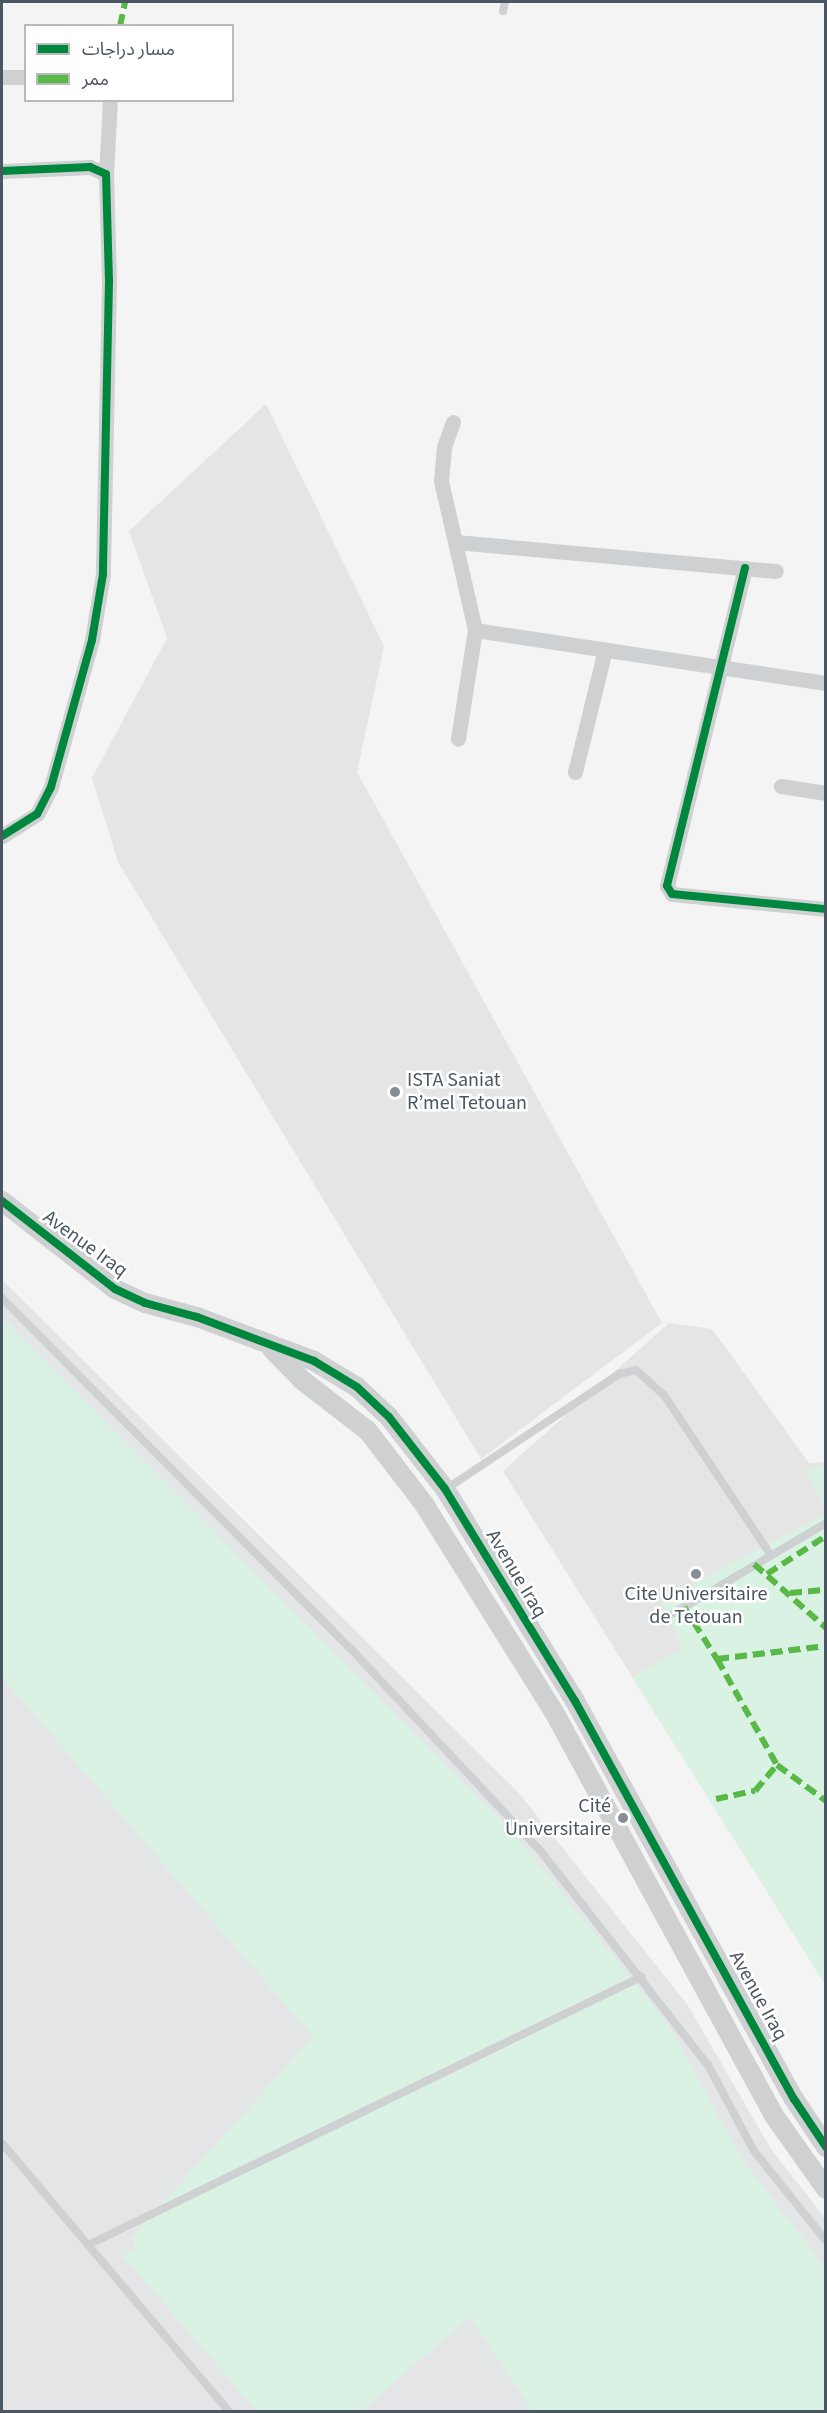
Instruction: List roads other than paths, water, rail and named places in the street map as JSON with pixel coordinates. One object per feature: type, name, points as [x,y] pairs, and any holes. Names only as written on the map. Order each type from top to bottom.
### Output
[{"type":"street","points":[[2,77],[24,77]]},
{"type":"street","points":[[2,836],[37,814],[51,787],[81,688],[99,607],[103,574],[109,281],[106,174],[110,102]]},
{"type":"street","points":[[2,171],[90,167],[106,174]]},
{"type":"street","points":[[453,422],[444,447],[441,472],[475,630],[458,739]]},
{"type":"street","points":[[456,542],[776,571]]},
{"type":"street","points":[[745,568],[668,891],[825,909]]},
{"type":"street","points":[[475,630],[825,683]]},
{"type":"street","points":[[575,772],[605,650]]},
{"type":"street","points":[[781,786],[825,793]]},
{"type":"street","name":"Avenue Iraq","points":[[2,1201],[116,1289],[270,1347],[315,1360],[357,1387],[389,1417],[445,1490],[575,1701],[794,2099],[825,2146]]},
{"type":"street","name":"Avenue Iraq","points":[[270,1347],[302,1380],[368,1431],[424,1504],[554,1712],[775,2116],[825,2189]]},
{"type":"lane","points":[[503,11],[505,2]]},
{"type":"lane","points":[[2,1298],[350,1648],[491,1796],[641,1977],[708,2065],[754,2151],[825,2241]]},
{"type":"lane","points":[[445,1490],[620,1374],[636,1370],[659,1389],[770,1554]]},
{"type":"lane","points":[[674,1613],[825,1523]]},
{"type":"lane","points":[[88,2245],[641,1977]]},
{"type":"lane","points":[[2,2143],[229,2412]]},
{"type":"place","name":"ISTA Saniat R’mel Tetouan","points":[[395,1092]]},
{"type":"place","name":"Cite Universitaire de Tetouan","points":[[696,1574]]},
{"type":"place","name":"Cité Universitaire","points":[[623,1818]]}]
